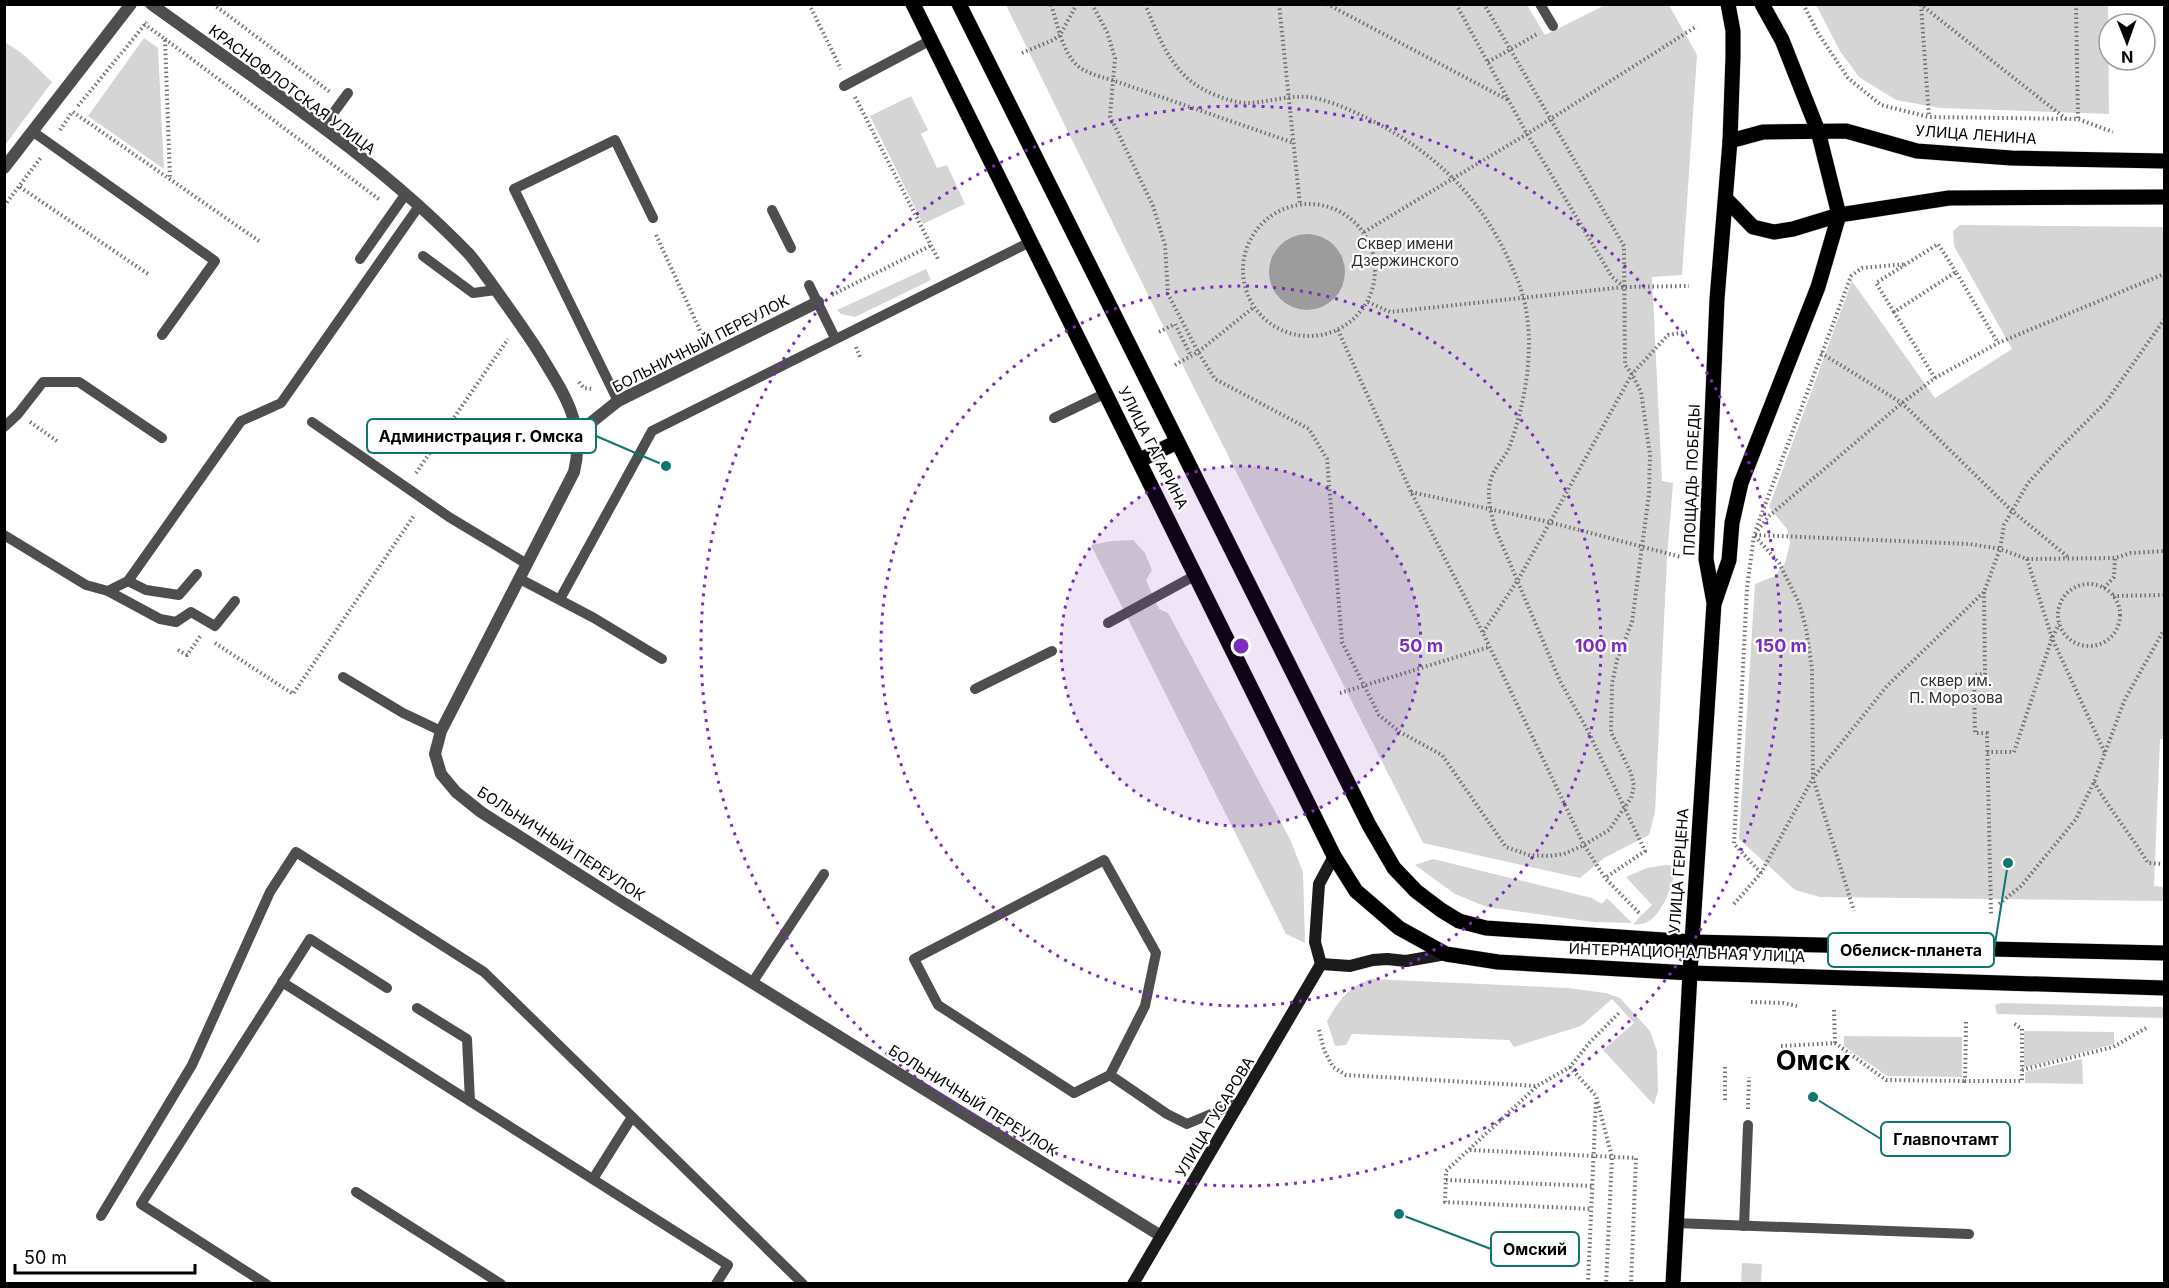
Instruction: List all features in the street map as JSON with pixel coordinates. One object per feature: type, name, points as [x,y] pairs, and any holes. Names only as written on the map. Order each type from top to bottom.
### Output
[{"type":"main road","name":"УЛИЦА ГАГАРИНА","points":[[913,4],[1334,856],[1356,891],[1369,903]]},
{"type":"main road","name":"УЛИЦА ГАГАРИНА","points":[[959,4],[1364,815],[1394,868]]},
{"type":"main road","points":[[1714,603],[1729,560],[1732,523],[1741,483],[1818,287],[1839,215],[1818,131],[1782,40],[1762,4]]},
{"type":"main road","name":"ПЛОЩАДЬ ПОБЕДЫ","points":[[1714,603],[1706,559],[1717,299],[1731,141],[1733,56],[1729,5]]},
{"type":"main road","points":[[1731,141],[1763,132],[1818,131]]},
{"type":"main road","name":"УЛИЦА ЛЕНИНА","points":[[1818,131],[1846,131],[1917,151],[2164,161]]},
{"type":"main road","points":[[1726,199],[1753,228],[1774,232],[1793,229],[1839,215],[1919,202],[1972,198],[2164,198]]},
{"type":"main road","points":[[1140,460],[1177,442]]},
{"type":"main road","name":"УЛИЦА ГЕРЦЕНА","points":[[1673,1284],[1714,603]]},
{"type":"main road","points":[[1334,856],[1319,884],[1315,942],[1321,964],[1350,966],[1373,960],[1406,961],[1446,954]]},
{"type":"main road","name":"ИНТЕРНАЦИОНАЛЬНАЯ УЛИЦА","points":[[1394,868],[1416,891],[1441,910],[1460,921],[1486,928],[1693,942],[2164,953]]},
{"type":"main road","name":"ИНТЕРНАЦИОНАЛЬНАЯ УЛИЦА","points":[[1369,903],[1399,928],[1446,954],[1497,962],[1690,973],[2164,988]]},
{"type":"main road","name":"УЛИЦА ГУСАРОВА","points":[[1133,1284],[1321,964]]},
{"type":"street","points":[[4,168],[131,4]]},
{"type":"street","name":"КРАСНОФЛОТСКАЯ УЛИЦА","points":[[156,8],[323,128],[419,206],[471,256],[521,323],[565,395],[578,434]]},
{"type":"street","name":"БОЛЬНИЧНЫЙ ПЕРЕУЛОК","points":[[818,302],[618,402],[578,434],[579,453],[574,472],[441,731],[435,754],[441,774],[456,792],[481,812],[1161,1236]]},
{"type":"lane","points":[[1540,4],[1552,26]]},
{"type":"lane","points":[[846,85],[931,40]]},
{"type":"lane","points":[[323,128],[348,93]]},
{"type":"lane","points":[[32,131],[215,261],[162,335]]},
{"type":"lane","points":[[618,402],[514,189],[615,140],[653,218]]},
{"type":"lane","points":[[360,259],[405,195]]},
{"type":"lane","points":[[108,591],[128,581],[241,421],[281,403],[419,206]]},
{"type":"lane","points":[[772,210],[791,248]]},
{"type":"lane","points":[[560,599],[652,431],[1030,242]]},
{"type":"lane","points":[[423,256],[473,294],[496,290]]},
{"type":"lane","points":[[809,285],[835,338]]},
{"type":"lane","points":[[4,427],[18,414],[43,382],[79,382],[162,438]]},
{"type":"lane","points":[[1054,417],[1106,393]]},
{"type":"lane","points":[[312,422],[449,517],[527,564]]},
{"type":"lane","points":[[4,535],[86,585],[108,591],[160,619],[176,622],[190,612],[215,626],[235,601]]},
{"type":"lane","points":[[128,581],[146,590],[179,595],[197,574]]},
{"type":"lane","points":[[1108,623],[1196,575]]},
{"type":"lane","points":[[520,579],[560,599],[662,659]]},
{"type":"lane","points":[[975,689],[1052,651]]},
{"type":"lane","points":[[342,677],[403,713],[441,731]]},
{"type":"lane","points":[[101,1216],[192,1065],[270,892],[296,852],[483,972],[803,1284]]},
{"type":"lane","points":[[1104,860],[1156,953],[1144,1006],[1110,1075],[1074,1093],[938,1005],[914,959],[1104,860]]},
{"type":"lane","points":[[752,983],[824,874]]},
{"type":"lane","points":[[266,1284],[141,1204],[310,939],[387,988]]},
{"type":"lane","points":[[282,982],[728,1265],[716,1284]]},
{"type":"lane","points":[[417,1008],[467,1039],[470,1101]]},
{"type":"lane","points":[[1110,1075],[1167,1114],[1187,1124],[1242,1100]]},
{"type":"lane","points":[[593,1179],[632,1117]]},
{"type":"lane","points":[[1744,1226],[1748,1125]]},
{"type":"lane","points":[[356,1192],[501,1284]]},
{"type":"lane","points":[[1676,1223],[1969,1234]]},
{"type":"path","points":[[213,4],[327,88],[340,103]]},
{"type":"path","points":[[809,4],[846,85],[938,259]]},
{"type":"path","points":[[1051,4],[1068,56],[1084,73],[1112,80],[1294,143]]},
{"type":"path","points":[[1022,53],[1053,40],[1060,34],[1077,4]]},
{"type":"path","points":[[1092,4],[1107,32],[1115,58],[1110,116],[1153,206],[1165,245],[1168,294],[1198,352],[1215,379],[1309,429],[1327,459],[1342,642],[1379,715],[1400,732],[1442,755],[1506,847],[1529,855],[1549,856],[1564,854],[1609,830],[1631,798],[1634,786],[1631,774],[1611,732],[1612,684],[1617,660],[1632,622],[1649,494],[1650,455],[1641,392],[1625,365],[1624,246],[1484,4]]},
{"type":"path","points":[[1144,4],[1166,53],[1184,76],[1204,91],[1231,101],[1248,103],[1289,97],[1309,97],[1354,111],[1406,138],[1424,151],[1454,178],[1486,217],[1497,235],[1524,298],[1529,324],[1529,352],[1526,380],[1516,426],[1508,450],[1491,479],[1489,508],[1560,681],[1588,731],[1645,851],[1605,879]]},
{"type":"path","points":[[1279,4],[1300,205]]},
{"type":"path","points":[[1327,4],[1508,100]]},
{"type":"path","points":[[1456,4],[1527,134],[1612,277],[1624,287]]},
{"type":"path","points":[[1803,4],[1818,33],[1848,78],[1881,105],[1929,117],[2078,119],[2113,132]]},
{"type":"path","points":[[2076,4],[2078,119]]},
{"type":"path","points":[[1921,5],[1929,117]]},
{"type":"path","points":[[1921,5],[2067,119]]},
{"type":"path","points":[[4,206],[73,112],[156,8]]},
{"type":"path","points":[[144,24],[394,211]]},
{"type":"path","points":[[1488,62],[1552,26]]},
{"type":"path","points":[[1364,232],[1527,134],[1697,26]]},
{"type":"path","points":[[165,39],[170,180]]},
{"type":"path","points":[[73,112],[259,241]]},
{"type":"path","points":[[20,187],[148,274]]},
{"type":"path","points":[[1300,205],[1324,206],[1347,215],[1364,232],[1374,255],[1375,279],[1368,302],[1355,319],[1338,330],[1316,336],[1292,334],[1271,324],[1254,308],[1245,288],[1243,266],[1249,244],[1261,226],[1278,212],[1300,205]]},
{"type":"path","points":[[656,235],[706,345]]},
{"type":"path","points":[[1935,378],[1876,283],[1938,244],[1998,343]]},
{"type":"path","points":[[818,302],[930,246]]},
{"type":"path","points":[[1761,873],[1734,844],[1748,588],[1754,536],[1851,276],[1862,268],[1906,264]]},
{"type":"path","points":[[1893,312],[1956,272]]},
{"type":"path","points":[[1754,536],[1769,516],[1902,403],[1935,378],[1998,343],[2164,274]]},
{"type":"path","points":[[1368,302],[1390,312],[1624,287],[1689,286]]},
{"type":"path","points":[[1175,365],[1198,352],[1254,308]]},
{"type":"path","points":[[1991,914],[1987,733],[1975,733],[1974,675],[1985,674],[1984,591],[2000,549],[2004,525],[2028,483],[2106,402],[2164,320]]},
{"type":"path","points":[[1159,332],[1175,324],[1191,356]]},
{"type":"path","points":[[1338,330],[1411,492],[1490,647],[1584,845],[1605,879],[1641,915]]},
{"type":"path","points":[[1483,633],[1518,580],[1632,374],[1668,335],[1687,332]]},
{"type":"path","points":[[406,487],[505,343]]},
{"type":"path","points":[[1821,353],[1902,403],[2011,510],[2068,558]]},
{"type":"path","points":[[578,379],[584,388],[612,389]]},
{"type":"path","points":[[42,431],[57,441]]},
{"type":"path","points":[[1411,492],[1549,522],[1681,557]]},
{"type":"path","points":[[178,650],[187,655],[201,635],[293,694],[415,514]]},
{"type":"path","points":[[1754,536],[1970,544],[2000,549],[2027,559],[2115,558],[2131,553],[2164,551]]},
{"type":"path","points":[[1754,536],[1779,563],[1799,603],[1806,628],[1812,669],[1813,778],[1854,911]]},
{"type":"path","points":[[2104,588],[2114,577],[2115,558]]},
{"type":"path","points":[[2027,559],[2052,638],[2105,753]]},
{"type":"path","points":[[2092,584],[2104,588],[2113,596],[2119,607],[2120,619],[2116,630],[2108,640],[2097,645],[2085,646],[2069,639],[2059,624],[2058,612],[2062,600],[2070,591],[2080,585],[2092,584]]},
{"type":"path","points":[[1734,904],[1761,873],[1813,778],[1887,686],[1984,591]]},
{"type":"path","points":[[2113,596],[2164,595]]},
{"type":"path","points":[[1987,752],[2014,752],[2052,638],[2059,624]]},
{"type":"path","points":[[1999,904],[2021,886],[2076,819],[2094,782],[2125,699],[2164,630]]},
{"type":"path","points":[[1340,693],[1490,647]]},
{"type":"path","points":[[2094,782],[2148,863],[2164,864]]},
{"type":"path","points":[[1751,1002],[1797,1006]]},
{"type":"path","points":[[1834,1010],[1835,1043]]},
{"type":"path","points":[[1591,1209],[1445,1202],[1446,1171],[1537,1086],[1570,1066],[1620,1012]]},
{"type":"path","points":[[1965,1081],[1969,1022]]},
{"type":"path","points":[[1781,1046],[1835,1043],[1886,1080],[2022,1081],[2022,1029],[2013,1023]]},
{"type":"path","points":[[2022,1070],[2113,1047],[2145,1028]]},
{"type":"path","points":[[1319,1030],[1324,1050],[1333,1067],[1346,1075],[1537,1086]]},
{"type":"path","points":[[1570,1066],[1596,1096],[1612,1157],[1606,1284]]},
{"type":"path","points":[[1725,1067],[1725,1103]]},
{"type":"path","points":[[1748,1125],[1749,1077]]},
{"type":"path","points":[[1588,1284],[1596,1096]]},
{"type":"path","points":[[1469,1150],[1636,1158],[1631,1284]]},
{"type":"path","points":[[1446,1180],[1592,1186]]},
{"type":"green space","name":"Сквер имени Дзержинского","points":[[1006,5],[1527,5],[1545,35],[1605,5],[1669,5],[1697,55],[1682,275],[1652,277],[1662,481],[1673,483],[1667,558],[1655,812],[1649,835],[1604,858],[1580,878],[1423,843],[1175,350]]},
{"type":"green space","points":[[1816,5],[2108,5],[2108,12],[2097,12],[2097,72],[2109,72],[2109,114],[1940,108],[1896,100],[1859,77],[1840,51]]},
{"type":"green space","points":[[144,38],[158,48],[164,169],[88,116]]},
{"type":"green space","points":[[5,42],[24,55],[52,82],[5,145]]},
{"type":"green space","points":[[911,96],[928,130],[921,134],[937,168],[947,165],[965,204],[923,224],[870,116]]},
{"type":"green space","name":"сквер им. П. Морозова","points":[[1960,225],[2164,227],[2164,739],[2160,739],[2154,886],[2164,887],[2164,901],[1820,897],[1795,890],[1739,839],[1755,584],[1775,576],[1785,563],[1790,543],[1787,529],[1769,507],[1852,281],[1935,398],[2012,349],[1954,246],[1953,231]]},
{"type":"green space","points":[[926,269],[931,280],[855,317],[841,314],[837,310]]},
{"type":"green space","points":[[1133,540],[1145,553],[1152,570],[1146,580],[1159,609],[1168,613],[1290,839],[1303,872],[1305,943],[1286,934],[1091,545]]},
{"type":"green space","points":[[1433,859],[1592,898],[1602,904],[1607,898],[1632,923],[1593,922],[1487,907],[1455,894],[1415,865]]},
{"type":"green space","points":[[1676,866],[1672,884],[1663,904],[1650,920],[1642,924],[1633,924],[1652,905],[1626,877],[1647,868]]},
{"type":"green space","points":[[1370,979],[1568,988],[1606,993],[1620,998],[1650,1031],[1657,1051],[1658,1091],[1654,1105],[1603,1050],[1634,1023],[1612,999],[1581,1026],[1514,1047],[1509,1040],[1352,1034],[1346,1045],[1335,1046],[1327,1021],[1344,996],[1362,982]]},
{"type":"green space","points":[[2001,1003],[2164,1007],[2164,1018],[1997,1014],[1995,1005]]},
{"type":"green space","points":[[2024,1031],[2114,1032],[2114,1044],[2024,1068]]},
{"type":"green space","points":[[1844,1036],[1962,1037],[1962,1077],[1887,1076],[1844,1046]]},
{"type":"green space","points":[[2082,1059],[2083,1084],[2025,1083],[2025,1072]]},
{"type":"green space","points":[[1742,1263],[1762,1264],[1761,1283],[1741,1283]]},
{"type":"shaded area","points":[[1307,234],[1322,237],[1334,245],[1342,257],[1345,272],[1342,287],[1334,299],[1322,307],[1307,310],[1292,307],[1280,299],[1272,287],[1269,272],[1272,257],[1280,245],[1292,237]]},
{"type":"place","name":"Администрация г. Омска","points":[[666,466]]},
{"type":"place","name":"Обелиск-планета","points":[[2008,863]]},
{"type":"place","name":"Главпочтамт","points":[[1813,1097]]},
{"type":"place","name":"Омский","points":[[1399,1214]]},
{"type":"district","name":"Омск","points":[[1813,1061]]}]
